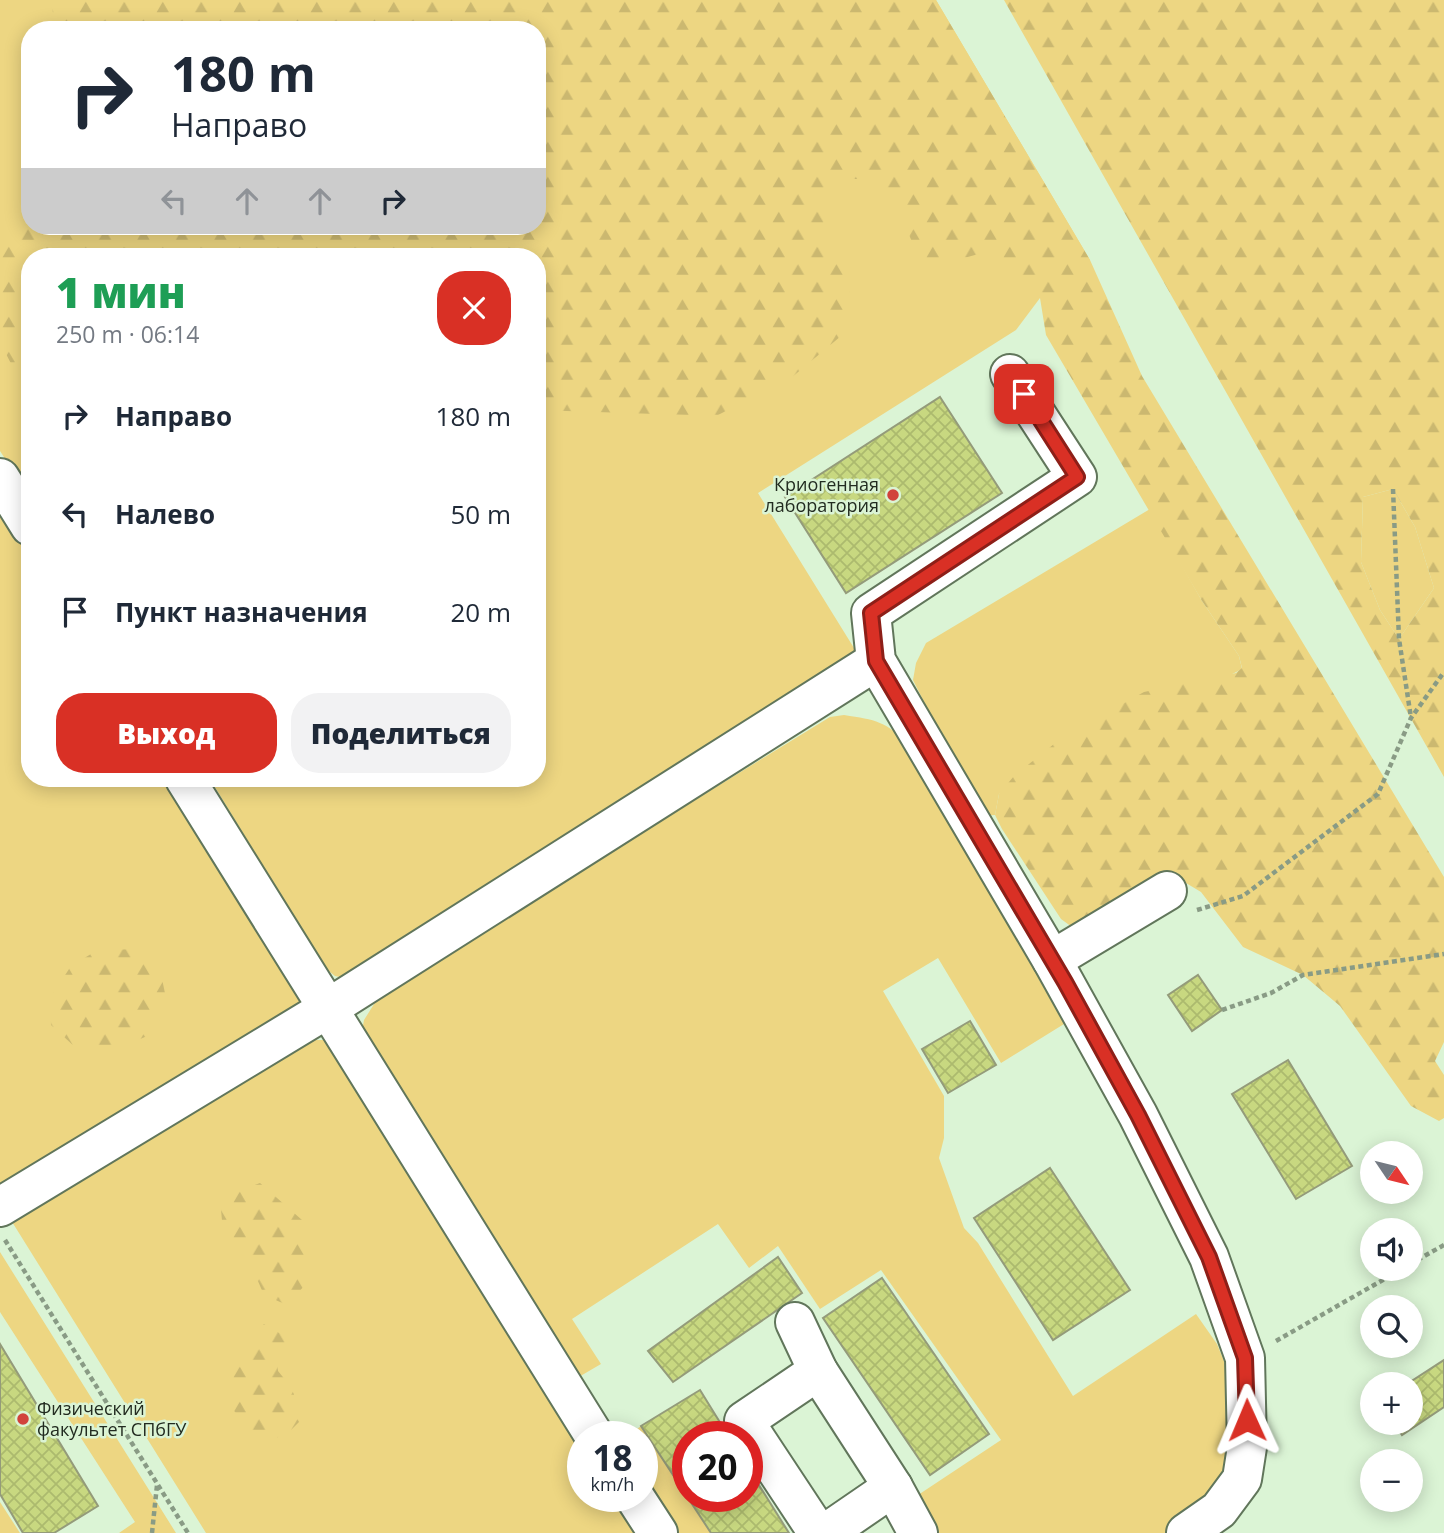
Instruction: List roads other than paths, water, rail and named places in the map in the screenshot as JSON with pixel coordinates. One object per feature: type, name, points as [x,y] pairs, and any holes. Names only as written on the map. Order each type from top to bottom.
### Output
[{"type":"lane","points":[[1010,374],[1077,477],[871,613],[876,661],[1052,960],[1138,1115],[1209,1257],[1245,1358],[1247,1447],[1242,1479],[1219,1510],[1186,1533]]},
{"type":"lane","points":[[0,478],[21,512]]},
{"type":"lane","points":[[0,1207],[327,1009],[876,661]]},
{"type":"lane","points":[[191,787],[585,1421]]},
{"type":"lane","points":[[1052,960],[1180,901]]},
{"type":"lane","points":[[795,1322],[818,1371],[893,1488],[918,1533]]},
{"type":"lane","points":[[818,1371],[744,1421],[818,1533]]},
{"type":"lane","points":[[825,1533],[893,1488]]},
{"type":"lane","points":[[644,1512],[658,1533]]},
{"type":"place","name":"Криогенная лаборатория","points":[[893,495]]},
{"type":"place","name":"Физический факультет СПбГУ","points":[[23,1419]]}]
